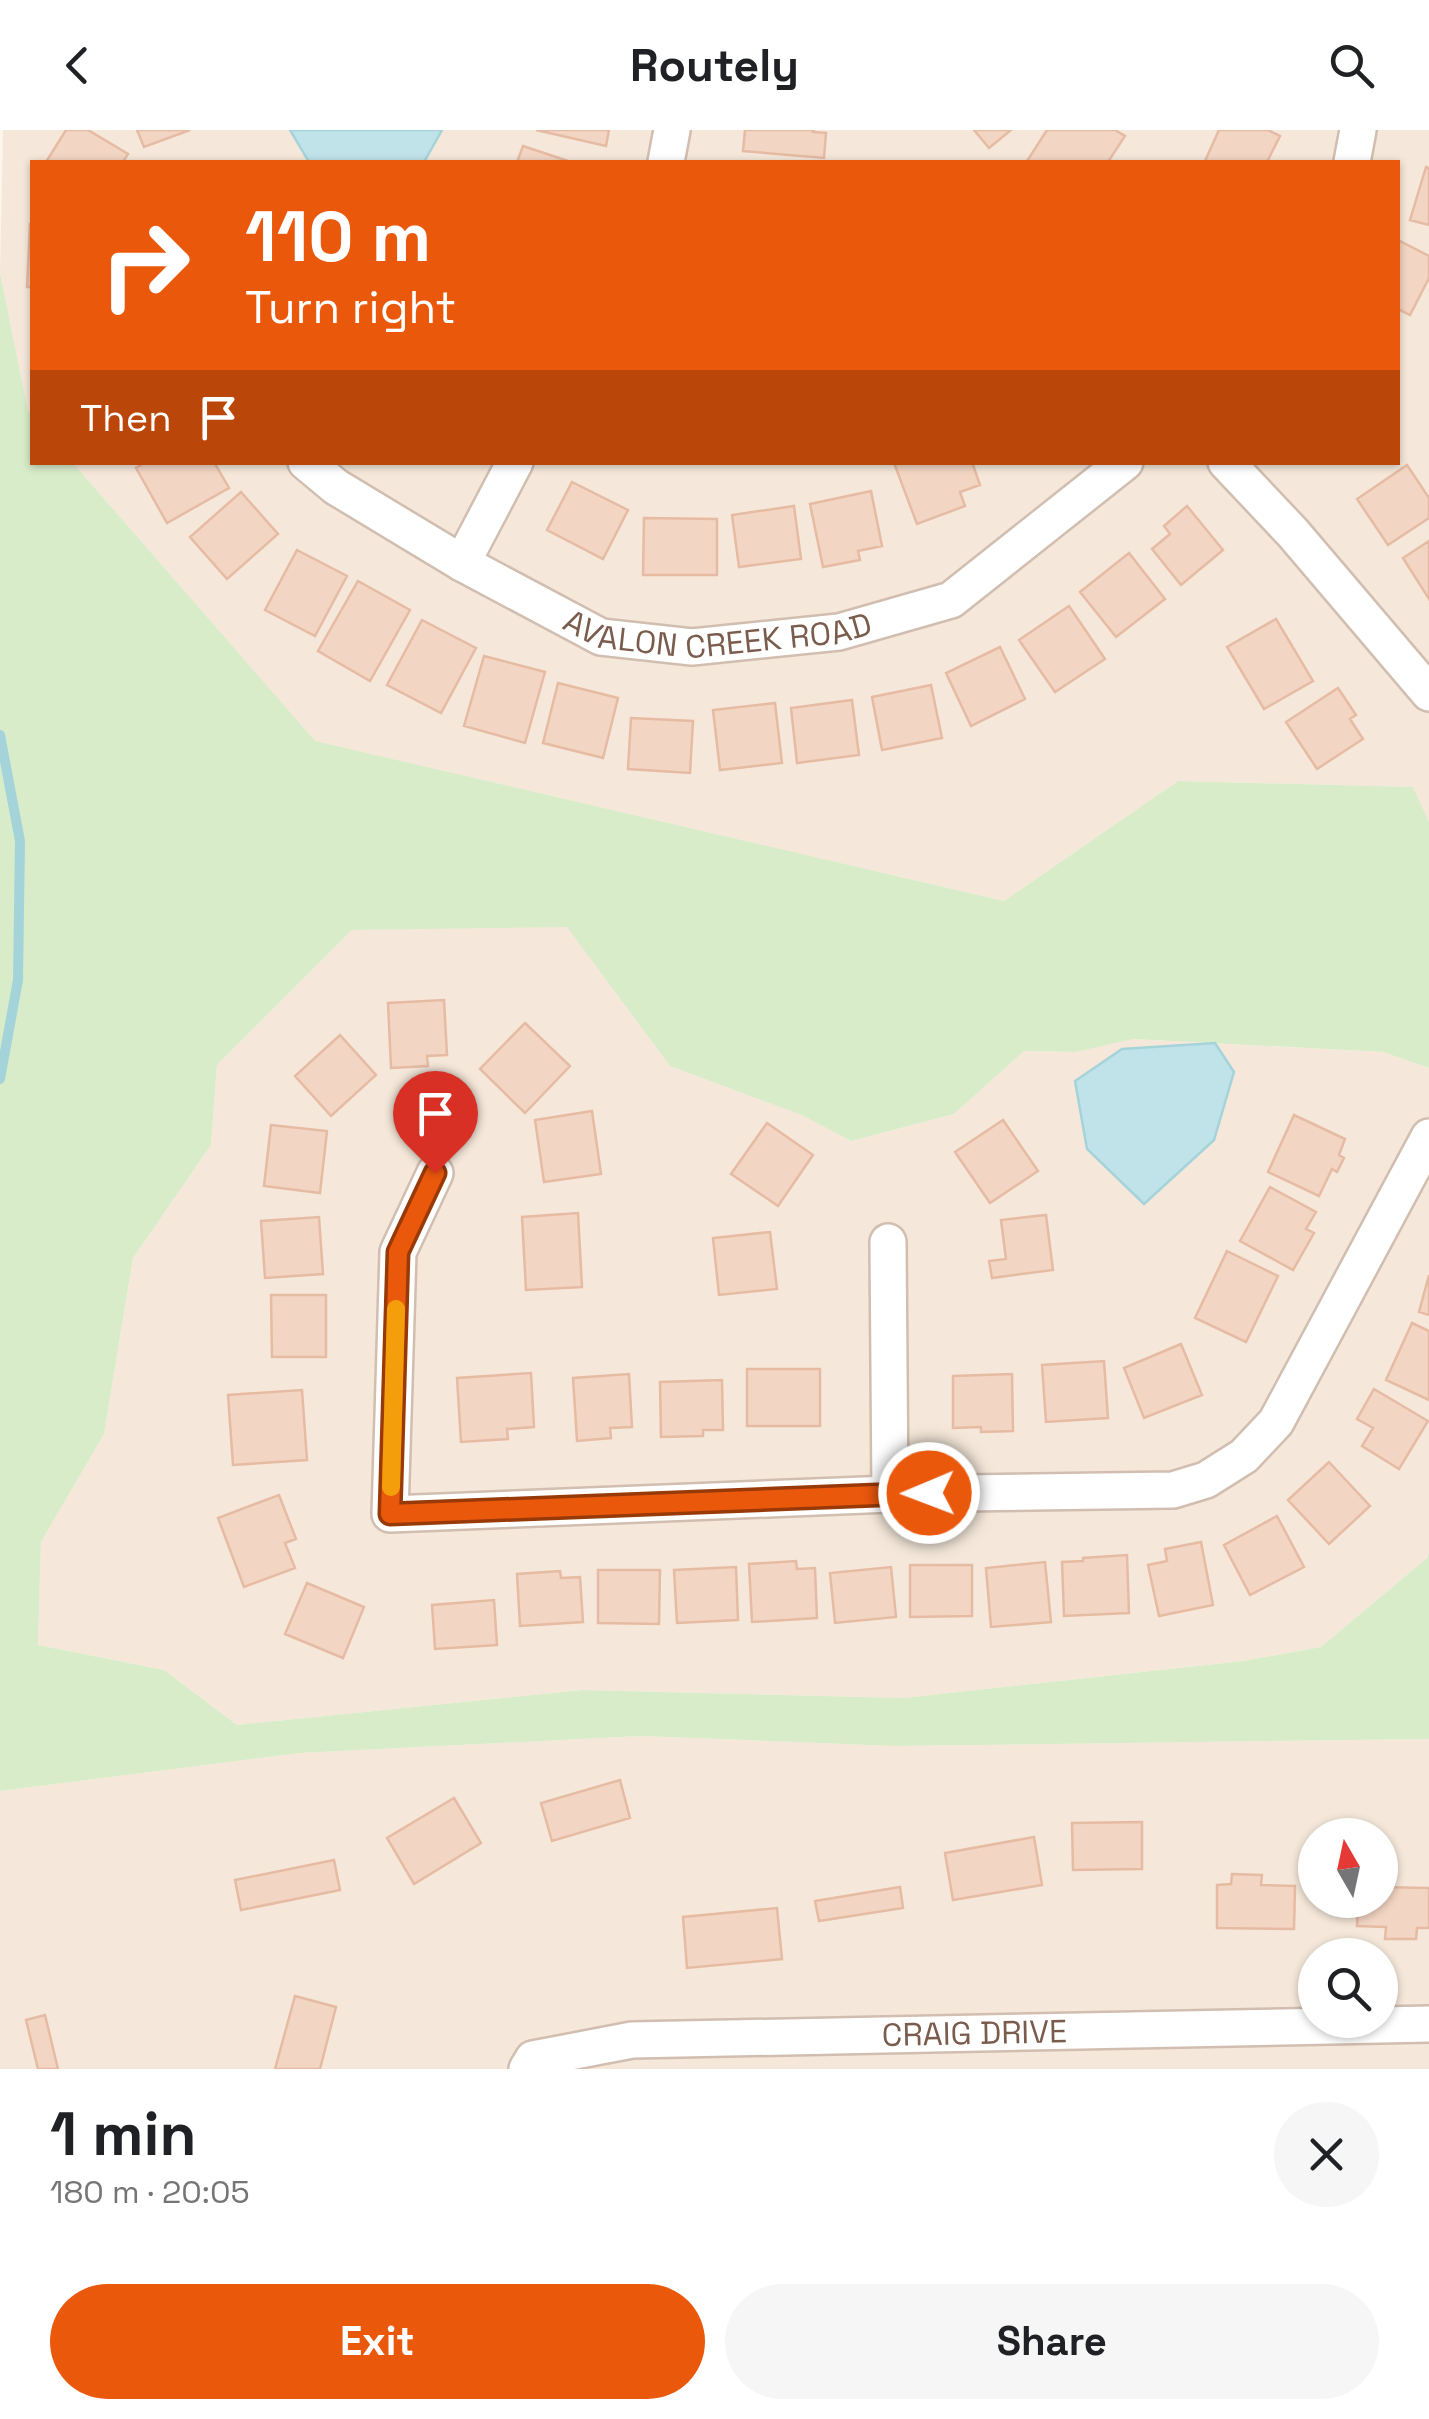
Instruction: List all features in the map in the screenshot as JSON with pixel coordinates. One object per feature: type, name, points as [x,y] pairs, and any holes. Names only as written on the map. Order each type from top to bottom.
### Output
[{"type":"street","points":[[666,160],[672,130]]},
{"type":"street","points":[[1352,160],[1358,130]]},
{"type":"street","name":"AVALON CREEK ROAD","points":[[310,465],[336,487],[462,563],[602,637],[692,646],[840,632],[951,600],[1121,465]]},
{"type":"street","points":[[462,563],[513,465]]},
{"type":"street","points":[[1229,465],[1294,533],[1429,693]]},
{"type":"street","points":[[435,1173],[398,1252],[390,1514],[890,1494],[1173,1490],[1206,1480],[1244,1456],[1276,1422],[1429,1137]]},
{"type":"street","points":[[888,1242],[890,1494]]},
{"type":"street","name":"CRAIG DRIVE","points":[[527,2069],[533,2058],[632,2040],[1429,2024]]},
{"type":"shaded area","points":[[3,130],[1429,130],[1429,822],[1413,787],[1178,781],[1004,901],[314,741],[75,465],[1400,465],[1400,160],[30,160],[30,414],[0,272]]},
{"type":"shaded area","points":[[567,926],[670,1066],[803,1115],[851,1141],[954,1114],[1024,1051],[1076,1052],[1132,1039],[1383,1052],[1429,1068],[1427,1558],[1321,1647],[1243,1661],[904,1698],[582,1690],[237,1725],[164,1670],[38,1645],[41,1542],[104,1434],[133,1258],[211,1145],[217,1065],[352,930]]},
{"type":"shaded area","points":[[641,1736],[894,1746],[1429,1739],[1429,2069],[0,2069],[0,1791],[300,1753]]},
{"type":"green space","points":[[0,272],[30,414],[30,465],[75,465],[315,741],[1004,901],[1178,781],[1413,787],[1429,822],[1429,1068],[1383,1052],[1133,1039],[1076,1052],[1024,1051],[954,1114],[851,1141],[802,1115],[670,1066],[567,927],[352,930],[217,1065],[211,1145],[133,1258],[104,1434],[41,1542],[38,1645],[164,1670],[237,1725],[582,1690],[904,1698],[1243,1661],[1321,1647],[1427,1558],[1429,1552],[1429,1739],[894,1746],[641,1736],[300,1753],[0,1791]]},
{"type":"water","points":[[290,130],[442,130],[425,160],[308,160]]},
{"type":"water","points":[[1215,1043],[1234,1072],[1214,1140],[1144,1204],[1087,1149],[1075,1081],[1122,1049]]},
{"type":"building","points":[[66,130],[88,130],[128,154],[124,160],[47,160]]},
{"type":"building","points":[[137,130],[190,130],[144,147]]},
{"type":"building","points":[[536,130],[609,130],[606,146]]},
{"type":"building","points":[[745,130],[826,133],[824,158],[743,151]]},
{"type":"building","points":[[974,130],[1011,130],[989,148]]},
{"type":"building","points":[[1047,130],[1115,130],[1125,136],[1109,160],[1028,160]]},
{"type":"building","points":[[1219,130],[1268,130],[1280,136],[1268,160],[1205,160]]},
{"type":"building","points":[[523,146],[565,160],[518,160]]},
{"type":"building","points":[[1426,167],[1429,168],[1429,225],[1410,220]]},
{"type":"building","points":[[30,224],[30,287],[27,287]]},
{"type":"building","points":[[1400,241],[1429,256],[1429,278],[1410,315],[1400,310]]},
{"type":"building","points":[[216,465],[229,488],[167,523],[136,468]]},
{"type":"building","points":[[895,465],[973,465],[980,485],[960,492],[965,506],[917,524]]},
{"type":"building","points":[[1407,465],[1429,498],[1429,518],[1388,545],[1357,499]]},
{"type":"building","points":[[572,482],[628,510],[603,559],[547,530]]},
{"type":"building","points":[[871,491],[882,546],[858,551],[860,560],[823,567],[810,504]]},
{"type":"building","points":[[241,492],[278,534],[227,579],[190,537]]},
{"type":"building","points":[[794,506],[801,559],[739,567],[732,515]]},
{"type":"building","points":[[1187,506],[1223,550],[1181,585],[1152,549],[1170,534],[1164,526]]},
{"type":"building","points":[[644,518],[717,519],[717,575],[643,575]]},
{"type":"building","points":[[1429,541],[1429,599],[1403,558]]},
{"type":"building","points":[[297,550],[347,576],[315,636],[265,610]]},
{"type":"building","points":[[1129,553],[1165,599],[1116,637],[1080,592]]},
{"type":"building","points":[[358,581],[410,610],[370,681],[318,651]]},
{"type":"building","points":[[1069,606],[1105,659],[1055,692],[1019,640]]},
{"type":"building","points":[[1276,619],[1313,681],[1264,709],[1227,647]]},
{"type":"building","points":[[422,620],[476,648],[441,713],[387,685]]},
{"type":"building","points":[[1000,647],[1025,699],[971,726],[946,673]]},
{"type":"building","points":[[484,656],[545,672],[525,743],[464,726]]},
{"type":"building","points":[[558,683],[618,698],[603,758],[543,743]]},
{"type":"building","points":[[931,685],[942,738],[882,750],[872,697]]},
{"type":"building","points":[[1338,688],[1356,715],[1350,719],[1363,739],[1317,769],[1286,722]]},
{"type":"building","points":[[852,700],[859,755],[797,763],[791,708]]},
{"type":"building","points":[[775,703],[782,763],[720,770],[713,710]]},
{"type":"building","points":[[631,718],[693,721],[690,773],[628,769]]},
{"type":"building","points":[[444,1000],[447,1055],[427,1056],[428,1066],[391,1068],[388,1003]]},
{"type":"building","points":[[525,1023],[570,1066],[525,1113],[480,1069]]},
{"type":"building","points":[[340,1035],[376,1075],[331,1116],[295,1076]]},
{"type":"building","points":[[592,1111],[601,1174],[544,1182],[535,1120]]},
{"type":"building","points":[[1294,1115],[1345,1139],[1339,1155],[1344,1158],[1337,1172],[1332,1169],[1319,1196],[1268,1172]]},
{"type":"building","points":[[1003,1120],[1038,1171],[990,1203],[955,1152]]},
{"type":"building","points":[[767,1123],[813,1155],[778,1206],[731,1174]]},
{"type":"building","points":[[271,1125],[327,1131],[320,1193],[264,1186]]},
{"type":"building","points":[[1270,1187],[1316,1212],[1306,1229],[1314,1233],[1293,1270],[1240,1241]]},
{"type":"building","points":[[578,1213],[582,1287],[526,1290],[522,1217]]},
{"type":"building","points":[[1046,1215],[1053,1270],[992,1278],[989,1261],[1006,1259],[1001,1220]]},
{"type":"building","points":[[319,1217],[323,1274],[265,1278],[261,1221]]},
{"type":"building","points":[[770,1232],[777,1289],[719,1295],[713,1238]]},
{"type":"building","points":[[1227,1251],[1278,1276],[1246,1342],[1195,1318]]},
{"type":"building","points":[[1429,1275],[1429,1315],[1419,1312]]},
{"type":"building","points":[[271,1295],[326,1295],[326,1357],[272,1357]]},
{"type":"building","points":[[1412,1323],[1429,1331],[1429,1400],[1386,1380]]},
{"type":"building","points":[[1181,1344],[1202,1395],[1144,1418],[1124,1368]]},
{"type":"building","points":[[1104,1361],[1108,1418],[1046,1422],[1042,1365]]},
{"type":"building","points":[[747,1369],[820,1369],[820,1426],[747,1426]]},
{"type":"building","points":[[531,1373],[534,1427],[507,1429],[508,1439],[461,1442],[457,1378]]},
{"type":"building","points":[[629,1374],[632,1427],[610,1428],[611,1438],[577,1441],[573,1378]]},
{"type":"building","points":[[1012,1374],[1013,1431],[953,1428],[953,1376]]},
{"type":"building","points":[[722,1380],[723,1430],[703,1430],[703,1436],[661,1437],[660,1382]]},
{"type":"building","points":[[1374,1389],[1428,1421],[1399,1469],[1362,1446],[1373,1428],[1357,1419]]},
{"type":"building","points":[[302,1390],[307,1460],[233,1465],[228,1395]]},
{"type":"building","points":[[1329,1462],[1370,1506],[1329,1544],[1288,1500]]},
{"type":"building","points":[[279,1495],[296,1539],[285,1543],[295,1568],[244,1587],[218,1518]]},
{"type":"building","points":[[1277,1516],[1304,1567],[1250,1595],[1224,1545]]},
{"type":"building","points":[[1201,1542],[1213,1605],[1159,1616],[1148,1565],[1167,1561],[1165,1549]]},
{"type":"building","points":[[1127,1555],[1129,1613],[1064,1616],[1062,1562]]},
{"type":"building","points":[[796,1561],[797,1569],[815,1568],[817,1618],[752,1622],[749,1564]]},
{"type":"building","points":[[1045,1562],[1051,1622],[991,1627],[986,1568]]},
{"type":"building","points":[[910,1565],[972,1565],[972,1616],[910,1617]]},
{"type":"building","points":[[736,1567],[738,1620],[677,1623],[674,1570]]},
{"type":"building","points":[[891,1567],[896,1617],[835,1623],[830,1573]]},
{"type":"building","points":[[598,1570],[660,1570],[659,1624],[598,1623]]},
{"type":"building","points":[[560,1571],[561,1578],[580,1577],[583,1622],[520,1626],[517,1574]]},
{"type":"building","points":[[307,1583],[364,1607],[343,1658],[285,1634]]},
{"type":"building","points":[[494,1600],[497,1645],[435,1649],[432,1605]]},
{"type":"building","points":[[620,1780],[630,1818],[552,1841],[541,1803]]},
{"type":"building","points":[[454,1798],[481,1843],[414,1884],[387,1838]]},
{"type":"building","points":[[1142,1822],[1142,1869],[1073,1870],[1072,1823]]},
{"type":"building","points":[[1034,1837],[1042,1885],[953,1900],[945,1853]]},
{"type":"building","points":[[334,1860],[340,1890],[241,1910],[235,1880]]},
{"type":"building","points":[[1232,1874],[1262,1875],[1261,1885],[1295,1886],[1294,1929],[1217,1928],[1217,1885],[1231,1884]]},
{"type":"building","points":[[900,1887],[903,1908],[819,1921],[815,1901]]},
{"type":"building","points":[[1398,1887],[1429,1888],[1429,1928],[1417,1928],[1416,1939],[1385,1938],[1386,1927],[1357,1926],[1357,1918],[1398,1918]]},
{"type":"building","points":[[777,1908],[782,1959],[687,1968],[683,1917]]},
{"type":"building","points":[[295,1996],[336,2007],[320,2069],[275,2069]]},
{"type":"building","points":[[45,2015],[58,2069],[38,2069],[26,2020]]},
{"type":"waterway","points":[[0,735],[20,841],[18,980],[0,1079]]},
{"type":"slow traffic","points":[[391,1487],[396,1309]]},
{"type":"route","points":[[435,1173],[398,1252],[390,1514],[929,1493]]}]
